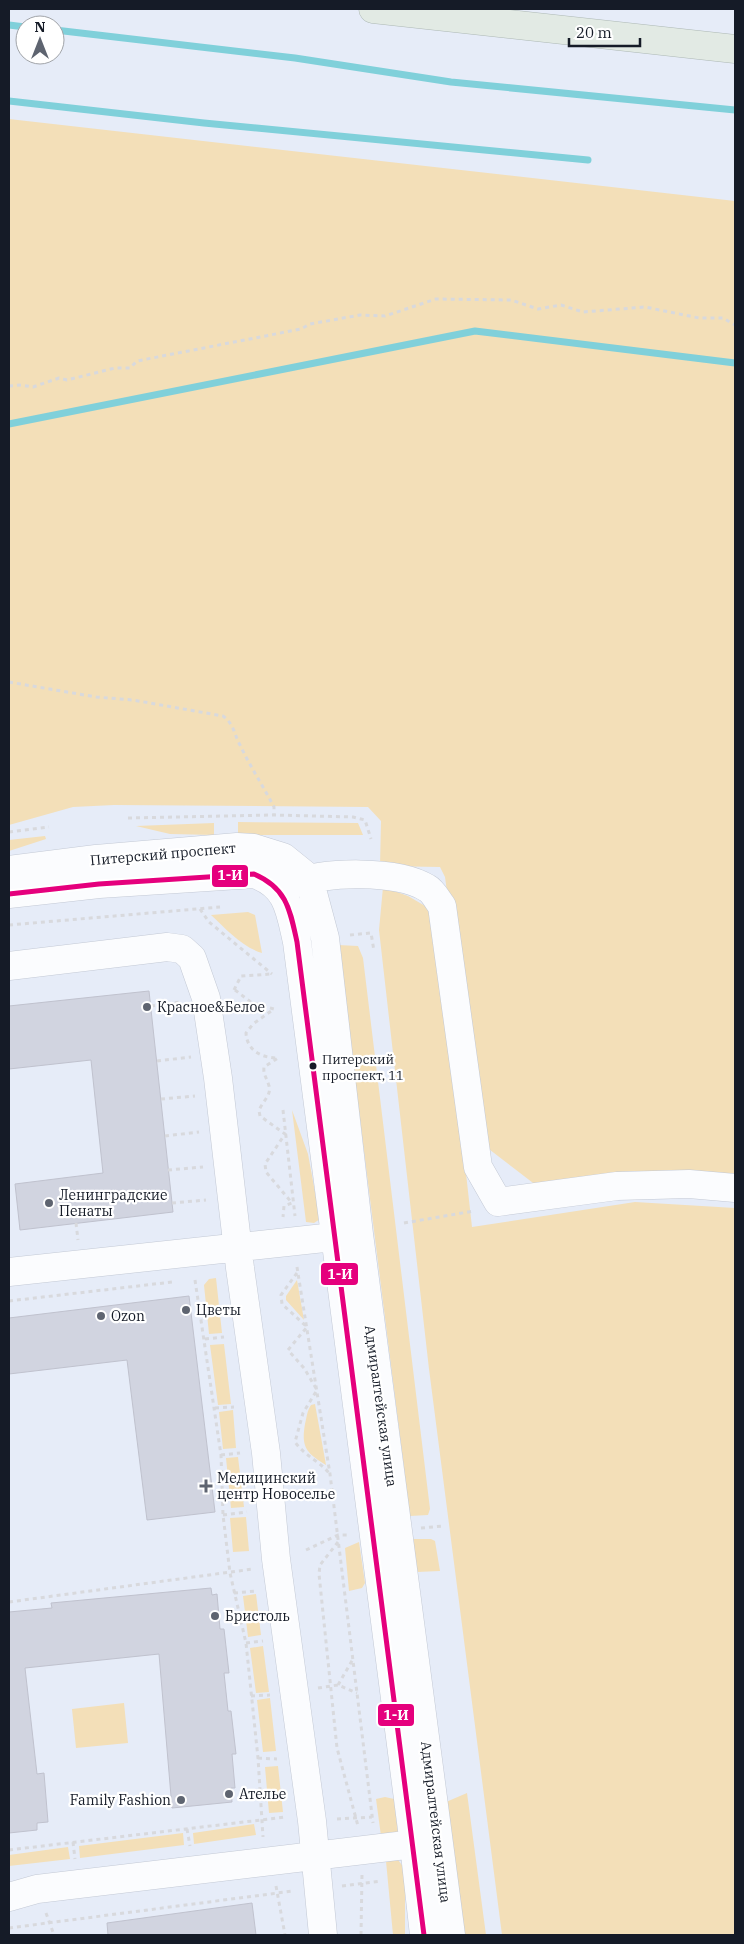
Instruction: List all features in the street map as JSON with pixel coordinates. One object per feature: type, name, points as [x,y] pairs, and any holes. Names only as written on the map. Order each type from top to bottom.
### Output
[{"type":"highway","points":[[373,9],[735,49]]},
{"type":"street","name":"Питерский проспект","points":[[9,870],[96,859],[237,847],[254,848],[283,857],[309,878]]},
{"type":"street","name":"Питерский проспект","points":[[9,894],[99,884],[237,874],[254,874],[268,879],[280,890]]},
{"type":"street","points":[[280,890],[309,878],[339,874],[370,875],[412,882],[428,888],[442,906],[478,1167],[498,1202],[617,1186],[688,1184],[735,1188]]},
{"type":"street","name":"Адмиралтейская улица","points":[[309,878],[325,938],[346,1235]]},
{"type":"street","name":"Адмиралтейская улица","points":[[280,890],[290,914],[297,942],[346,1235],[426,1843],[450,1935]]},
{"type":"street","points":[[9,966],[167,947],[182,949],[192,958],[206,998],[266,1453],[276,1559],[312,1821],[323,1935]]},
{"type":"street","points":[[9,1272],[346,1235]]},
{"type":"street","points":[[9,1897],[37,1889],[426,1843]]},
{"type":"street","name":"Адмиралтейская улица","points":[[424,1935],[426,1843]]},
{"type":"path","points":[[9,386],[33,387],[59,378],[67,380],[115,368],[130,368],[137,361],[301,329],[310,324],[360,315],[385,316],[436,299],[511,300],[538,308],[561,305],[584,312],[645,307],[699,318],[723,318],[735,325]]},
{"type":"path","points":[[9,682],[96,697],[133,700],[223,716],[230,721],[234,728],[239,745],[274,807],[274,814]]},
{"type":"path","points":[[128,818],[274,814],[353,817],[365,820],[372,839]]},
{"type":"path","points":[[9,832],[50,827]]},
{"type":"path","points":[[9,925],[220,907]]},
{"type":"path","points":[[200,909],[209,922],[272,974],[241,976],[235,990],[252,1003],[274,1009],[252,1024],[246,1033],[246,1039],[256,1053],[265,1058],[278,1058],[264,1066],[263,1073],[270,1086],[268,1096],[259,1112],[260,1116],[285,1134]]},
{"type":"path","points":[[345,936],[371,933],[374,951]]},
{"type":"path","points":[[151,1006],[188,1002]]},
{"type":"path","points":[[157,1061],[194,1057]]},
{"type":"path","points":[[161,1099],[200,1096]]},
{"type":"path","points":[[283,1110],[295,1218]]},
{"type":"path","points":[[165,1136],[204,1132]]},
{"type":"path","points":[[285,1134],[265,1164],[266,1172],[292,1203]]},
{"type":"path","points":[[168,1170],[209,1166]]},
{"type":"path","points":[[172,1203],[213,1199]]},
{"type":"path","points":[[283,1214],[284,1206],[292,1203]]},
{"type":"path","points":[[404,1223],[458,1214]]},
{"type":"path","points":[[76,1224],[78,1244]]},
{"type":"path","points":[[307,1327],[282,1304],[280,1295],[298,1272],[307,1327],[317,1390],[330,1474],[373,1827]]},
{"type":"path","points":[[195,1280],[215,1408],[223,1514],[230,1572],[246,1643],[250,1696],[258,1758],[263,1840]]},
{"type":"path","points":[[307,1327],[288,1350],[304,1368],[317,1390]]},
{"type":"path","points":[[205,1340],[228,1337]]},
{"type":"path","points":[[317,1390],[302,1413],[295,1442],[309,1458],[323,1466],[330,1474]]},
{"type":"path","points":[[215,1408],[236,1406]]},
{"type":"path","points":[[220,1455],[241,1453]]},
{"type":"path","points":[[223,1514],[249,1512]]},
{"type":"path","points":[[419,1528],[443,1526]]},
{"type":"path","points":[[306,1550],[338,1536],[354,1534]]},
{"type":"path","points":[[339,1542],[320,1565],[319,1574],[336,1748],[357,1817],[362,1851],[360,1935]]},
{"type":"path","points":[[9,1602],[256,1569]]},
{"type":"path","points":[[234,1593],[260,1590]]},
{"type":"path","points":[[246,1643],[265,1641]]},
{"type":"path","points":[[338,1685],[353,1658]]},
{"type":"path","points":[[316,1688],[338,1685],[358,1694]]},
{"type":"path","points":[[250,1696],[275,1694]]},
{"type":"path","points":[[258,1758],[286,1759]]},
{"type":"path","points":[[9,1850],[294,1817]]},
{"type":"path","points":[[348,1818],[372,1817]]},
{"type":"path","points":[[187,1829],[190,1849]]},
{"type":"path","points":[[73,1842],[76,1862]]},
{"type":"path","points":[[360,1884],[381,1881]]},
{"type":"path","points":[[9,1928],[296,1890]]},
{"type":"shaded area","points":[[9,119],[735,201],[735,1181],[537,1186],[481,1143],[445,877],[440,867],[380,866],[381,821],[368,807],[114,805],[73,807],[9,825]]},
{"type":"shaded area","points":[[238,822],[358,823],[363,835],[238,835]]},
{"type":"shaded area","points":[[214,823],[214,835],[170,834],[136,826]]},
{"type":"shaded area","points":[[45,836],[46,839],[9,851],[9,840]]},
{"type":"shaded area","points":[[383,887],[408,896],[432,910],[442,959],[472,1227],[635,1202],[735,1208],[735,1935],[502,1935],[429,1369],[379,930]]},
{"type":"shaded area","points":[[248,912],[255,915],[262,953],[241,942],[211,915]]},
{"type":"shaded area","points":[[338,945],[358,946],[363,958],[430,1509],[428,1515],[410,1516]]},
{"type":"shaded area","points":[[292,1110],[308,1154],[320,1219],[314,1223],[306,1222]]},
{"type":"shaded area","points":[[216,1278],[222,1333],[209,1334],[204,1285],[209,1279]]},
{"type":"shaded area","points":[[297,1280],[304,1320],[286,1300],[286,1296]]},
{"type":"shaded area","points":[[224,1344],[231,1404],[218,1405],[210,1345]]},
{"type":"shaded area","points":[[315,1404],[326,1465],[306,1449],[305,1444],[304,1432],[307,1414],[311,1405]]},
{"type":"shaded area","points":[[233,1410],[236,1448],[223,1449],[219,1412]]},
{"type":"shaded area","points":[[238,1457],[244,1507],[231,1508],[226,1458]]},
{"type":"shaded area","points":[[246,1517],[249,1551],[233,1552],[230,1518]]},
{"type":"shaded area","points":[[412,1539],[431,1539],[435,1541],[440,1571],[417,1572]]},
{"type":"shaded area","points":[[359,1542],[365,1583],[362,1588],[349,1591],[345,1548]]},
{"type":"shaded area","points":[[256,1594],[261,1635],[248,1637],[243,1596]]},
{"type":"shaded area","points":[[263,1646],[269,1692],[256,1693],[250,1648]]},
{"type":"shaded area","points":[[270,1698],[276,1751],[263,1752],[257,1700]]},
{"type":"shaded area","points":[[124,1703],[128,1743],[76,1748],[72,1709]]},
{"type":"shaded area","points":[[278,1766],[283,1812],[269,1813],[265,1767]]},
{"type":"shaded area","points":[[467,1793],[486,1935],[464,1935],[446,1802]]},
{"type":"shaded area","points":[[385,1797],[394,1799],[398,1832],[381,1836],[376,1799]]},
{"type":"shaded area","points":[[254,1824],[256,1835],[194,1844],[193,1833]]},
{"type":"shaded area","points":[[183,1833],[184,1845],[80,1858],[79,1846]]},
{"type":"shaded area","points":[[68,1847],[70,1859],[9,1866],[9,1855]]},
{"type":"shaded area","points":[[395,1856],[405,1869],[405,1935],[393,1935],[386,1861]]},
{"type":"building","points":[[149,991],[173,1212],[20,1230],[15,1184],[103,1173],[91,1060],[9,1069],[9,1006]]},
{"type":"building","points":[[189,1296],[215,1512],[147,1520],[127,1360],[9,1374],[9,1318]]},
{"type":"building","points":[[211,1588],[212,1595],[217,1594],[220,1629],[224,1629],[229,1673],[224,1673],[228,1711],[231,1711],[236,1754],[232,1754],[235,1788],[231,1788],[232,1802],[172,1808],[159,1654],[25,1668],[37,1774],[44,1773],[48,1822],[37,1823],[37,1830],[9,1833],[9,1612],[52,1608],[51,1603]]},
{"type":"building","points":[[252,1903],[256,1935],[108,1935],[107,1923]]},
{"type":"waterway","points":[[9,25],[15,26]]},
{"type":"waterway","points":[[65,31],[295,58],[451,82],[735,110]]},
{"type":"waterway","points":[[9,101],[204,123],[588,160]]},
{"type":"waterway","points":[[9,424],[475,331],[735,363]]},
{"type":"transit line","name":"1-И","points":[[9,894],[99,884],[254,874],[274,886],[289,910],[297,942],[424,1935]]},
{"type":"place","name":"Красное&Белое","points":[[147,1007]]},
{"type":"place","name":"Питерский проспект, 11","points":[[313,1066]]},
{"type":"place","name":"Ленинградские Пенаты","points":[[49,1203]]},
{"type":"place","name":"Цветы","points":[[186,1310]]},
{"type":"place","name":"Ozon","points":[[101,1316]]},
{"type":"place","name":"Медицинский центр Новоселье","points":[[206,1486]]},
{"type":"place","name":"Бристоль","points":[[215,1616]]},
{"type":"place","name":"Ателье","points":[[229,1794]]},
{"type":"place","name":"Family Fashion","points":[[181,1800]]}]
